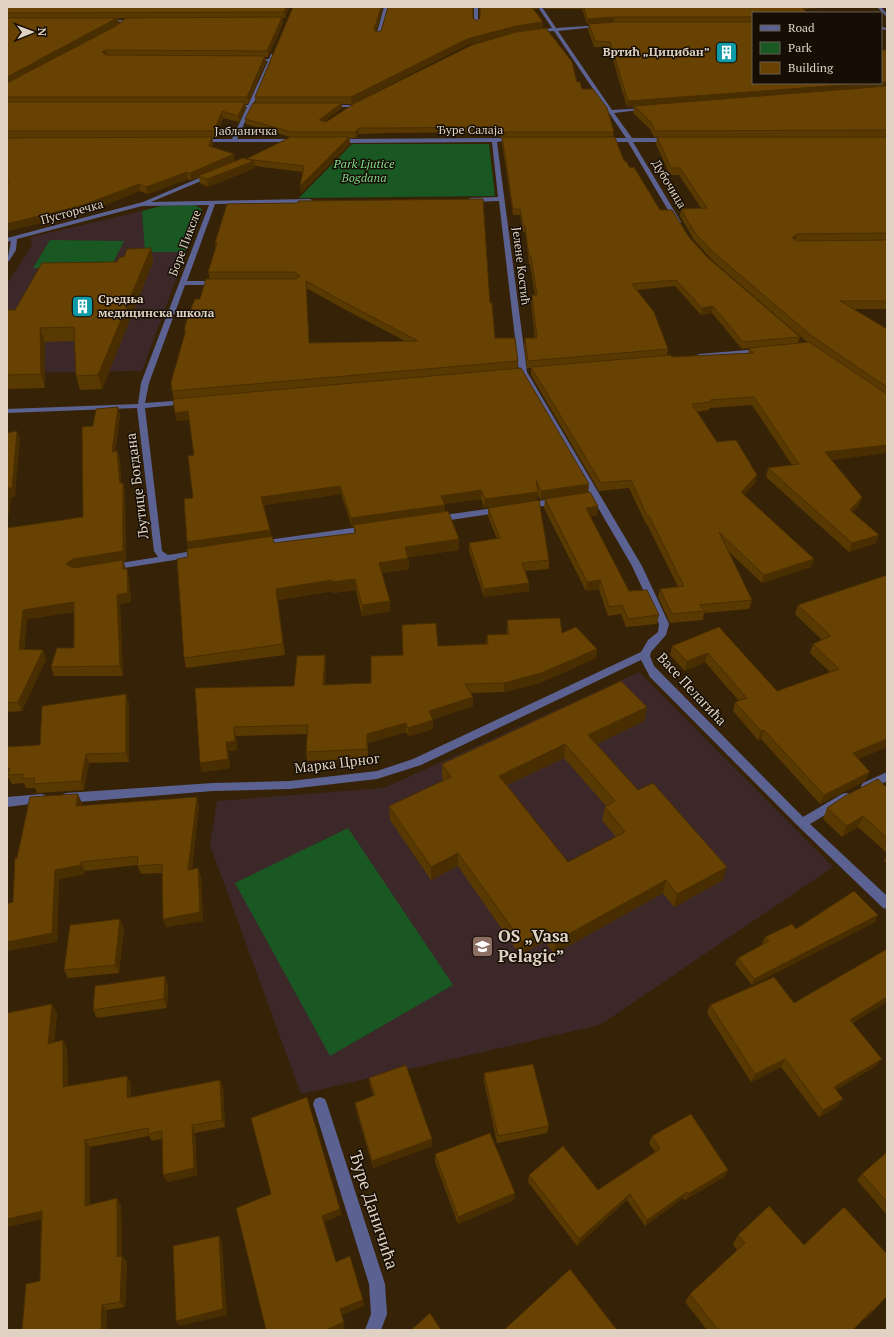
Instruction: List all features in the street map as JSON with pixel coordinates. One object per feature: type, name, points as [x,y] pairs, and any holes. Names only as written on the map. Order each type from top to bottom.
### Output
[{"type":"street","points":[[378,36],[386,7]]},
{"type":"street","points":[[476,7],[476,24]]},
{"type":"street","name":"Дубочица","points":[[540,7],[630,140],[681,226]]},
{"type":"street","points":[[880,7],[887,16]]},
{"type":"street","points":[[94,21],[142,21]]},
{"type":"street","points":[[121,26],[126,21]]},
{"type":"street","points":[[530,31],[607,25]]},
{"type":"street","points":[[234,141],[277,46]]},
{"type":"street","points":[[247,60],[271,60]]},
{"type":"street","points":[[342,114],[353,106],[366,100]]},
{"type":"street","points":[[228,106],[275,106]]},
{"type":"street","points":[[322,106],[353,106]]},
{"type":"street","points":[[610,112],[649,109]]},
{"type":"street","name":"Јелене Костић","points":[[494,140],[523,372],[535,390]]},
{"type":"street","name":"Ђуре Салаја","points":[[329,141],[506,140]]},
{"type":"street","points":[[594,140],[679,140]]},
{"type":"street","name":"Јабланичка","points":[[194,141],[294,141]]},
{"type":"street","points":[[277,148],[294,141],[300,141]]},
{"type":"street","name":"Пусторечка","points":[[7,240],[142,204],[220,171]]},
{"type":"street","points":[[462,200],[501,199]]},
{"type":"street","name":"Пусторечка","points":[[142,204],[319,201]]},
{"type":"street","name":"Боре Пиксле","points":[[141,406],[145,382],[213,202]]},
{"type":"street","points":[[7,260],[13,250],[14,238]]},
{"type":"street","points":[[182,283],[228,282]]},
{"type":"street","points":[[689,357],[769,350]]},
{"type":"street","name":"Васе Пелагића","points":[[535,390],[592,496],[637,566],[664,624],[663,633],[655,640],[645,654],[645,662],[654,674],[802,823],[887,904]]},
{"type":"street","points":[[7,411],[141,406],[197,401]]},
{"type":"street","name":"Љутице Богдана","points":[[141,406],[158,551],[162,556],[168,558]]},
{"type":"street","points":[[430,520],[564,500]]},
{"type":"street","points":[[255,545],[374,528]]},
{"type":"street","points":[[99,569],[208,552]]},
{"type":"street","name":"Марка Црног","points":[[7,802],[213,787],[290,784],[376,775],[416,762],[645,654]]},
{"type":"street","points":[[802,823],[836,802],[887,776]]},
{"type":"street","name":"Ђуре Даничића","points":[[320,1104],[378,1284],[379,1314],[373,1330]]},
{"type":"shaded area","points":[[142,211],[146,252],[186,252],[142,371],[21,373],[7,367],[7,284],[32,245],[31,237]]},
{"type":"shaded area","name":"OS „Vasa Pelagic”","points":[[639,672],[833,867],[600,1025],[301,1094],[210,845],[217,801],[384,788]]},
{"type":"green space","name":"Park Ljutice Bogdana","points":[[352,144],[489,144],[495,196],[299,198]]},
{"type":"green space","points":[[194,205],[202,209],[186,252],[145,252],[142,211],[161,206]]},
{"type":"green space","points":[[50,240],[124,241],[110,269],[33,268]]},
{"type":"green space","points":[[348,828],[453,985],[330,1056],[235,883]]},
{"type":"building","points":[[7,7],[286,7],[284,12],[7,13]]},
{"type":"building","points":[[293,7],[381,7],[374,30],[377,32],[381,31],[388,7],[473,7],[473,18],[477,21],[480,18],[480,7],[532,7],[543,22],[516,26],[467,39],[351,97],[255,97]]},
{"type":"building","points":[[584,7],[802,7],[806,12],[752,12],[752,17],[614,17],[587,19]]},
{"type":"building","points":[[282,17],[267,51],[106,50],[102,52],[106,55],[265,56],[247,97],[7,97],[7,83],[116,26],[126,18]]},
{"type":"building","points":[[7,18],[117,18],[7,77]]},
{"type":"building","points":[[615,22],[752,22],[752,84],[857,84],[628,101],[610,42],[595,41],[589,24]]},
{"type":"building","points":[[546,28],[572,62],[577,82],[580,82],[582,89],[593,89],[607,108],[614,132],[502,132],[501,127],[359,128],[355,132],[291,132],[245,119],[253,103],[342,103],[319,120],[326,122],[355,103],[472,45],[516,32]]},
{"type":"building","points":[[882,50],[887,50],[887,82],[882,82]]},
{"type":"building","points":[[887,86],[887,130],[655,131],[651,122],[634,106]]},
{"type":"building","points":[[7,102],[245,102],[238,116],[222,111],[214,131],[7,131]]},
{"type":"building","points":[[212,137],[209,146],[234,154],[190,173],[187,172],[146,187],[139,184],[83,205],[7,224],[7,182],[9,182],[7,180],[7,138]]},
{"type":"building","points":[[291,137],[349,137],[300,186],[304,166],[246,159]]},
{"type":"building","points":[[502,137],[615,137],[624,161],[626,161],[630,168],[634,167],[660,210],[672,210],[689,237],[707,257],[800,337],[743,342],[713,306],[702,308],[676,280],[632,284],[654,312],[668,349],[528,361],[525,338],[537,338],[532,295],[537,295],[531,257],[529,257],[525,226],[523,226],[520,209],[513,209]]},
{"type":"building","points":[[657,137],[887,137],[887,233],[797,234],[792,238],[797,241],[887,240],[887,301],[840,301],[887,329],[887,387],[813,337],[713,252],[695,233],[681,209],[707,208],[680,168],[671,168]]},
{"type":"building","points":[[243,158],[254,161],[207,179],[198,176]]},
{"type":"building","points":[[483,199],[490,303],[492,303],[495,338],[515,338],[518,361],[172,391],[171,382],[186,330],[184,330],[188,316],[195,299],[200,299],[206,279],[295,279],[300,276],[295,272],[208,272],[227,204],[298,203],[298,201]],"holes":[[[306,281],[418,341],[309,343]]]},
{"type":"building","name":"Средња медицинска школа","points":[[151,248],[98,375],[76,376],[74,327],[40,328],[41,374],[7,375],[7,310],[15,310],[42,263],[117,262],[120,257],[124,257],[127,249]]},
{"type":"building","points":[[809,342],[887,394],[887,445],[825,452],[862,497],[850,510],[879,535],[852,543],[768,468],[799,464],[754,397],[710,400],[711,402],[692,404],[717,442],[736,440],[757,475],[741,492],[814,559],[764,575],[719,532],[752,600],[699,605],[705,611],[672,614],[660,589],[684,586],[649,516],[647,516],[631,480],[601,483],[531,367],[671,355],[672,357],[754,353],[749,348]]},
{"type":"building","points":[[521,368],[589,484],[541,491],[536,480],[538,492],[485,499],[481,490],[441,496],[445,505],[351,518],[340,486],[261,497],[270,530],[187,542],[184,499],[193,498],[188,456],[194,455],[188,411],[175,413],[173,399]]},
{"type":"building","points":[[118,407],[112,452],[117,451],[120,483],[123,483],[123,551],[73,559],[66,564],[73,568],[123,560],[123,569],[127,569],[128,593],[117,595],[120,666],[51,667],[57,648],[74,648],[74,602],[23,610],[19,649],[43,650],[18,702],[7,703],[7,528],[83,517],[82,427],[93,426],[96,409]]},
{"type":"building","points":[[17,431],[12,488],[8,488],[7,497],[7,433]]},
{"type":"building","points":[[590,492],[598,506],[586,508],[629,591],[647,590],[659,615],[628,619],[622,605],[609,607],[600,580],[587,582],[545,499]]},
{"type":"building","points":[[539,500],[549,560],[522,563],[529,583],[484,589],[469,543],[500,538],[488,508]]},
{"type":"building","points":[[448,511],[459,539],[405,547],[408,558],[379,563],[390,601],[362,605],[355,579],[332,582],[332,580],[276,589],[283,644],[184,658],[177,559],[188,557],[187,549],[272,536],[274,543],[356,533],[353,525]]},
{"type":"building","points":[[887,575],[887,739],[853,753],[870,772],[824,795],[764,730],[761,731],[735,702],[747,698],[708,653],[687,661],[672,646],[719,627],[777,691],[839,669],[813,644],[831,636],[798,605]]},
{"type":"building","points":[[560,618],[562,633],[576,627],[597,649],[541,673],[504,683],[465,684],[473,697],[429,711],[433,720],[408,728],[406,723],[367,734],[367,749],[306,752],[308,725],[234,727],[235,741],[226,742],[228,759],[200,763],[195,688],[294,686],[297,656],[325,655],[323,685],[371,683],[371,656],[403,655],[402,625],[436,623],[438,646],[488,644],[487,635],[509,634],[507,620]]},
{"type":"building","points":[[621,681],[647,707],[588,735],[638,790],[653,783],[727,867],[677,894],[666,880],[556,941],[547,929],[522,942],[458,853],[431,867],[389,806],[451,777],[442,764]],"holes":[[[565,744],[615,801],[605,807],[625,832],[568,862],[499,776]]]},
{"type":"building","points":[[126,694],[126,753],[86,754],[81,781],[33,784],[35,778],[22,779],[23,774],[8,775],[10,768],[7,769],[7,747],[40,745],[42,706]]},
{"type":"building","points":[[878,779],[887,788],[887,838],[863,816],[847,826],[827,808],[845,796]]},
{"type":"building","points":[[78,794],[76,806],[197,797],[188,870],[198,868],[200,912],[163,919],[162,864],[137,866],[138,856],[81,862],[81,865],[55,870],[52,933],[7,942],[7,904],[13,902],[15,858],[17,858],[30,797]]},
{"type":"building","points":[[854,891],[878,915],[754,979],[738,958],[769,941],[765,937],[792,924],[796,929]]},
{"type":"building","points":[[120,919],[115,965],[64,970],[70,925]]},
{"type":"building","points":[[887,949],[887,997],[850,1020],[882,1059],[834,1087],[843,1099],[823,1110],[785,1059],[755,1074],[710,1005],[774,977],[794,1003]]},
{"type":"building","points":[[165,976],[164,999],[93,1010],[95,986]]},
{"type":"building","points":[[52,1004],[48,1044],[63,1040],[63,1087],[127,1076],[127,1098],[220,1080],[222,1120],[192,1125],[194,1168],[163,1175],[162,1131],[148,1134],[148,1128],[85,1140],[85,1206],[117,1198],[117,1257],[122,1256],[120,1302],[102,1305],[101,1330],[22,1330],[26,1284],[40,1281],[42,1211],[7,1219],[7,1013]]},
{"type":"building","points":[[533,1064],[549,1126],[498,1136],[484,1073]]},
{"type":"building","points":[[406,1065],[432,1139],[372,1161],[355,1103],[375,1095],[369,1078]]},
{"type":"building","points":[[307,1097],[340,1209],[322,1216],[336,1262],[350,1256],[363,1300],[340,1309],[344,1322],[326,1330],[266,1330],[236,1208],[271,1194],[251,1118]]},
{"type":"building","points":[[691,1114],[728,1170],[688,1194],[687,1192],[647,1220],[630,1194],[579,1239],[529,1175],[563,1146],[598,1190],[660,1149],[652,1136]]},
{"type":"building","points":[[490,1133],[515,1193],[458,1217],[435,1154]]},
{"type":"building","points":[[887,1152],[887,1202],[862,1174]]},
{"type":"building","points":[[769,1206],[804,1245],[844,1207],[887,1254],[887,1296],[853,1330],[718,1330],[690,1294],[745,1243],[738,1235]]},
{"type":"building","points":[[219,1236],[223,1309],[176,1321],[173,1246]]},
{"type":"building","points":[[570,1269],[617,1330],[504,1330]]},
{"type":"building","points":[[430,1313],[441,1330],[411,1330]]},
{"type":"place","name":"Вртић „Цицибан”","points":[[726,52]]},
{"type":"place","name":"Средња медицинска школа","points":[[83,306]]},
{"type":"place","name":"OS „Vasa Pelagic”","points":[[482,946]]}]
